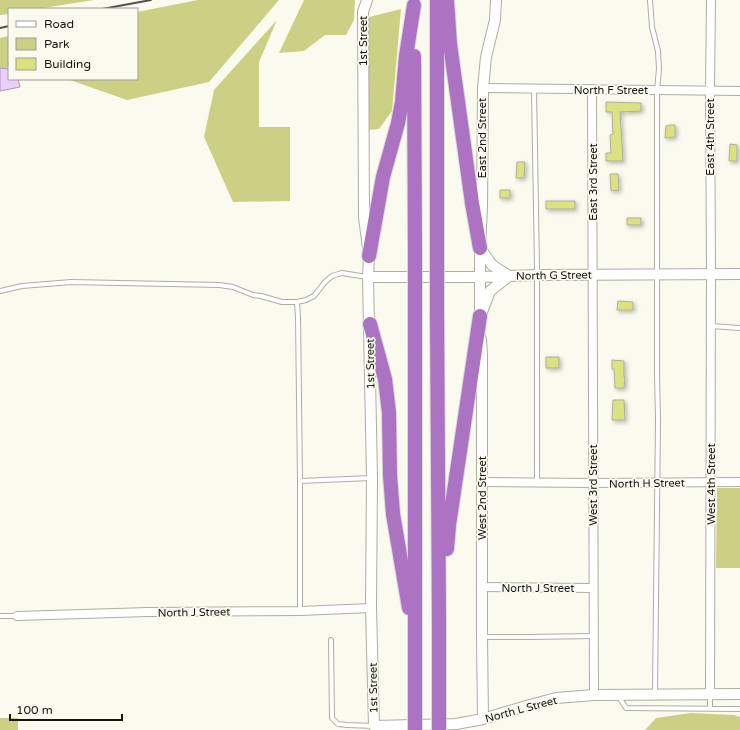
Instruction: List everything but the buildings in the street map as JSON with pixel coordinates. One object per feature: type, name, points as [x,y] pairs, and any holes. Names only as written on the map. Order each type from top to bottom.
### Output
[{"type":"highway","points":[[437,0],[437,310],[440,621],[439,730]]},
{"type":"highway","points":[[446,0],[450,44],[472,203],[480,248]]},
{"type":"highway","points":[[369,256],[383,177],[398,123],[402,102],[406,56],[414,2]]},
{"type":"highway","points":[[414,2],[415,730]]},
{"type":"highway","points":[[440,621],[449,525],[480,316]]},
{"type":"highway","points":[[370,324],[385,379],[389,413],[390,475],[393,514],[416,648]]},
{"type":"street","name":"1st Street","points":[[367,0],[363,12],[364,217],[369,256],[368,277],[370,324],[374,728]]},
{"type":"street","name":"East 2nd Street","points":[[480,277],[483,88],[486,58],[495,20],[496,0]]},
{"type":"street","name":"East 4th Street","points":[[711,0],[711,274]]},
{"type":"street","name":"North F Street","points":[[483,88],[534,90],[592,89],[740,91]]},
{"type":"street","name":"East 3rd Street","points":[[592,89],[593,275]]},
{"type":"street","points":[[480,248],[492,265],[509,276],[490,291],[480,316]]},
{"type":"street","name":"West 4th Street","points":[[710,694],[711,274]]},
{"type":"street","name":"North G Street","points":[[368,277],[740,274]]},
{"type":"street","name":"West 3rd Street","points":[[593,275],[594,695]]},
{"type":"street","name":"West 2nd Street","points":[[480,277],[482,355],[483,719]]},
{"type":"street","name":"North H Street","points":[[482,482],[740,482]]},
{"type":"street","name":"North J Street","points":[[482,587],[593,588]]},
{"type":"street","name":"North J Street","points":[[17,616],[148,612],[300,611],[372,608]]},
{"type":"street","name":"North L Street","points":[[374,728],[456,724],[483,719],[556,698],[617,694],[740,694]]},
{"type":"lane","points":[[650,0],[652,27],[658,50],[659,69],[657,90],[656,274],[658,420],[655,694]]},
{"type":"lane","points":[[534,90],[538,482]]},
{"type":"lane","points":[[0,291],[22,286],[71,282],[219,285],[233,287],[253,295],[282,302],[297,302],[314,296],[332,276],[342,273],[368,277]]},
{"type":"lane","points":[[297,302],[300,481],[300,611]]},
{"type":"lane","points":[[711,326],[740,328]]},
{"type":"lane","points":[[300,481],[372,478]]},
{"type":"lane","points":[[0,616],[17,616]]},
{"type":"lane","points":[[482,637],[594,636]]},
{"type":"lane","points":[[332,640],[332,718],[338,724],[374,728]]},
{"type":"lane","points":[[617,694],[626,708],[740,708]]},
{"type":"lane","points":[[710,694],[710,708]]},
{"type":"green space","points":[[0,0],[94,0],[43,8],[8,8],[8,14],[0,15]]},
{"type":"green space","points":[[198,0],[279,0],[209,82],[127,100],[70,80],[138,80],[138,12]]},
{"type":"green space","points":[[304,0],[355,0],[354,20],[346,35],[325,35],[304,51],[279,53]]},
{"type":"green space","points":[[401,9],[392,111],[379,129],[369,130],[369,17]]},
{"type":"green space","points":[[277,20],[259,62],[259,127],[290,127],[290,201],[233,202],[204,137],[214,90]]},
{"type":"green space","points":[[8,36],[8,69],[0,68],[0,38]]},
{"type":"green space","points":[[717,488],[740,488],[740,568],[716,568]]},
{"type":"green space","points":[[691,713],[734,715],[740,717],[740,730],[645,730],[656,718]]},
{"type":"green space","points":[[0,718],[18,718],[18,730],[0,730]]},
{"type":"shaded area","points":[[0,68],[8,69],[8,80],[18,80],[20,87],[0,91]]},
{"type":"railway","points":[[107,8],[151,0]]},
{"type":"railway","points":[[0,28],[8,26]]}]
